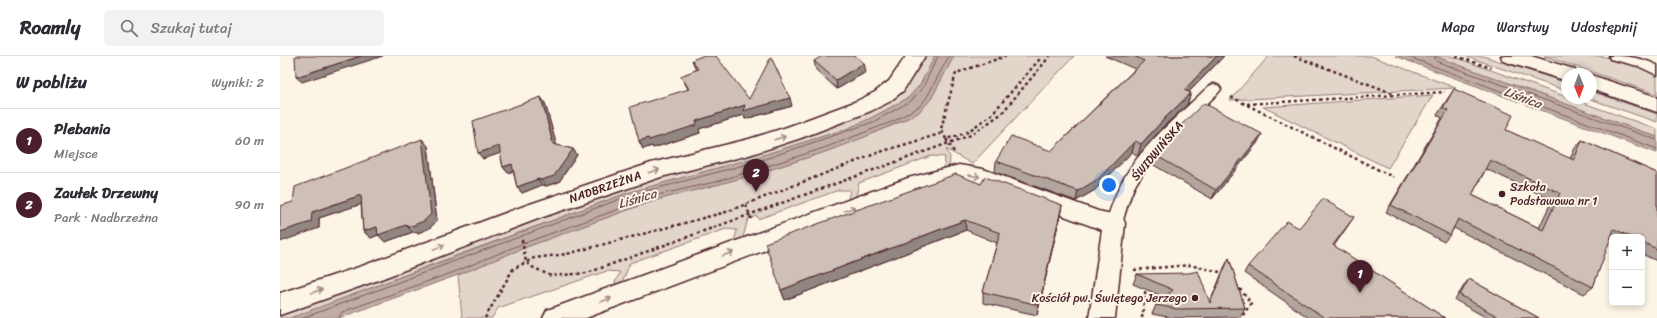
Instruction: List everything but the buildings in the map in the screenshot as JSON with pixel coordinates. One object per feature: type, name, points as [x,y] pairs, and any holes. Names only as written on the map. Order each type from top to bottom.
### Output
[{"type":"street","name":"NADBRZEŻNA","points":[[280,304],[365,275],[535,211],[659,169],[749,147],[823,122],[882,97],[896,86],[916,56]]},
{"type":"street","points":[[1510,56],[1561,72]]},
{"type":"street","points":[[1597,84],[1657,105]]},
{"type":"street","points":[[556,318],[916,184],[959,173],[983,177],[1097,220],[1114,224]]},
{"type":"street","name":"ŚWIDWIŃSKA","points":[[1102,318],[1114,224]]},
{"type":"lane","points":[[1615,56],[1642,63],[1657,70]]},
{"type":"lane","name":"ŚWIDWIŃSKA","points":[[1114,224],[1120,203],[1134,175],[1165,138],[1214,90]]},
{"type":"path","points":[[959,173],[959,160],[948,144],[941,129],[956,73],[1006,56]]},
{"type":"path","points":[[946,139],[966,133],[991,115],[1039,60],[1038,56]]},
{"type":"path","points":[[525,256],[526,262],[530,266],[551,276],[587,273],[972,135],[1001,114],[1050,56]]},
{"type":"path","points":[[1294,56],[1397,95]]},
{"type":"path","points":[[1214,90],[1247,104],[1393,177]]},
{"type":"path","points":[[1247,104],[1445,92]]},
{"type":"path","points":[[485,318],[513,270],[534,258],[567,254],[726,212],[880,152],[943,133]]},
{"type":"path","points":[[1133,270],[1189,266],[1228,274]]},
{"type":"path","points":[[1233,280],[1251,303],[1241,318]]},
{"type":"path","points":[[1142,318],[1146,285]]},
{"type":"shaded area","points":[[926,56],[935,56],[920,85],[908,98],[849,128],[757,157],[627,193],[436,263],[306,313],[290,318],[280,318],[280,314],[625,187],[874,109],[892,98],[905,87]]},
{"type":"shaded area","points":[[954,56],[1074,56],[972,164],[946,149],[950,157],[949,168],[944,169],[945,157],[931,156],[859,183],[855,201],[847,203],[850,190],[839,190],[758,219],[757,216],[748,219],[742,241],[733,245],[737,230],[726,229],[630,263],[621,285],[613,287],[620,272],[607,271],[498,308],[492,318],[462,318],[458,275],[521,249],[633,208],[660,199],[756,174],[825,152],[896,124],[918,113],[931,99]]},
{"type":"shaded area","points":[[1269,56],[1371,56],[1456,88],[1230,100]]},
{"type":"shaded area","points":[[1434,56],[1451,56],[1561,95],[1561,102]]},
{"type":"shaded area","points":[[1465,56],[1483,56],[1561,81],[1561,89]]},
{"type":"shaded area","points":[[1544,56],[1601,56],[1636,64],[1657,73],[1657,94],[1597,74],[1597,68],[1580,68]]},
{"type":"shaded area","points":[[1597,93],[1657,114],[1657,122],[1597,101]]},
{"type":"shaded area","points":[[1433,95],[1388,168],[1263,107]]},
{"type":"shaded area","points":[[1566,104],[1586,104],[1657,129],[1657,137]]},
{"type":"water","name":"Liśnica","points":[[935,56],[954,56],[931,99],[918,113],[865,137],[825,152],[756,174],[660,199],[633,208],[521,249],[458,275],[339,318],[290,318],[627,193],[757,157],[849,128],[908,98],[920,85]]},
{"type":"water","name":"Liśnica","points":[[1395,56],[1434,56],[1561,102],[1561,104],[1566,104],[1657,137],[1657,153]]},
{"type":"place","name":"Zaułek Drzewny","points":[[756,192]]},
{"type":"place","name":"Szkoła Podstawowa nr 1","points":[[1502,194]]},
{"type":"place","name":"Plebania","points":[[1360,293]]},
{"type":"place","name":"Kościół pw. Świętego Jerzego","points":[[1195,298]]}]
